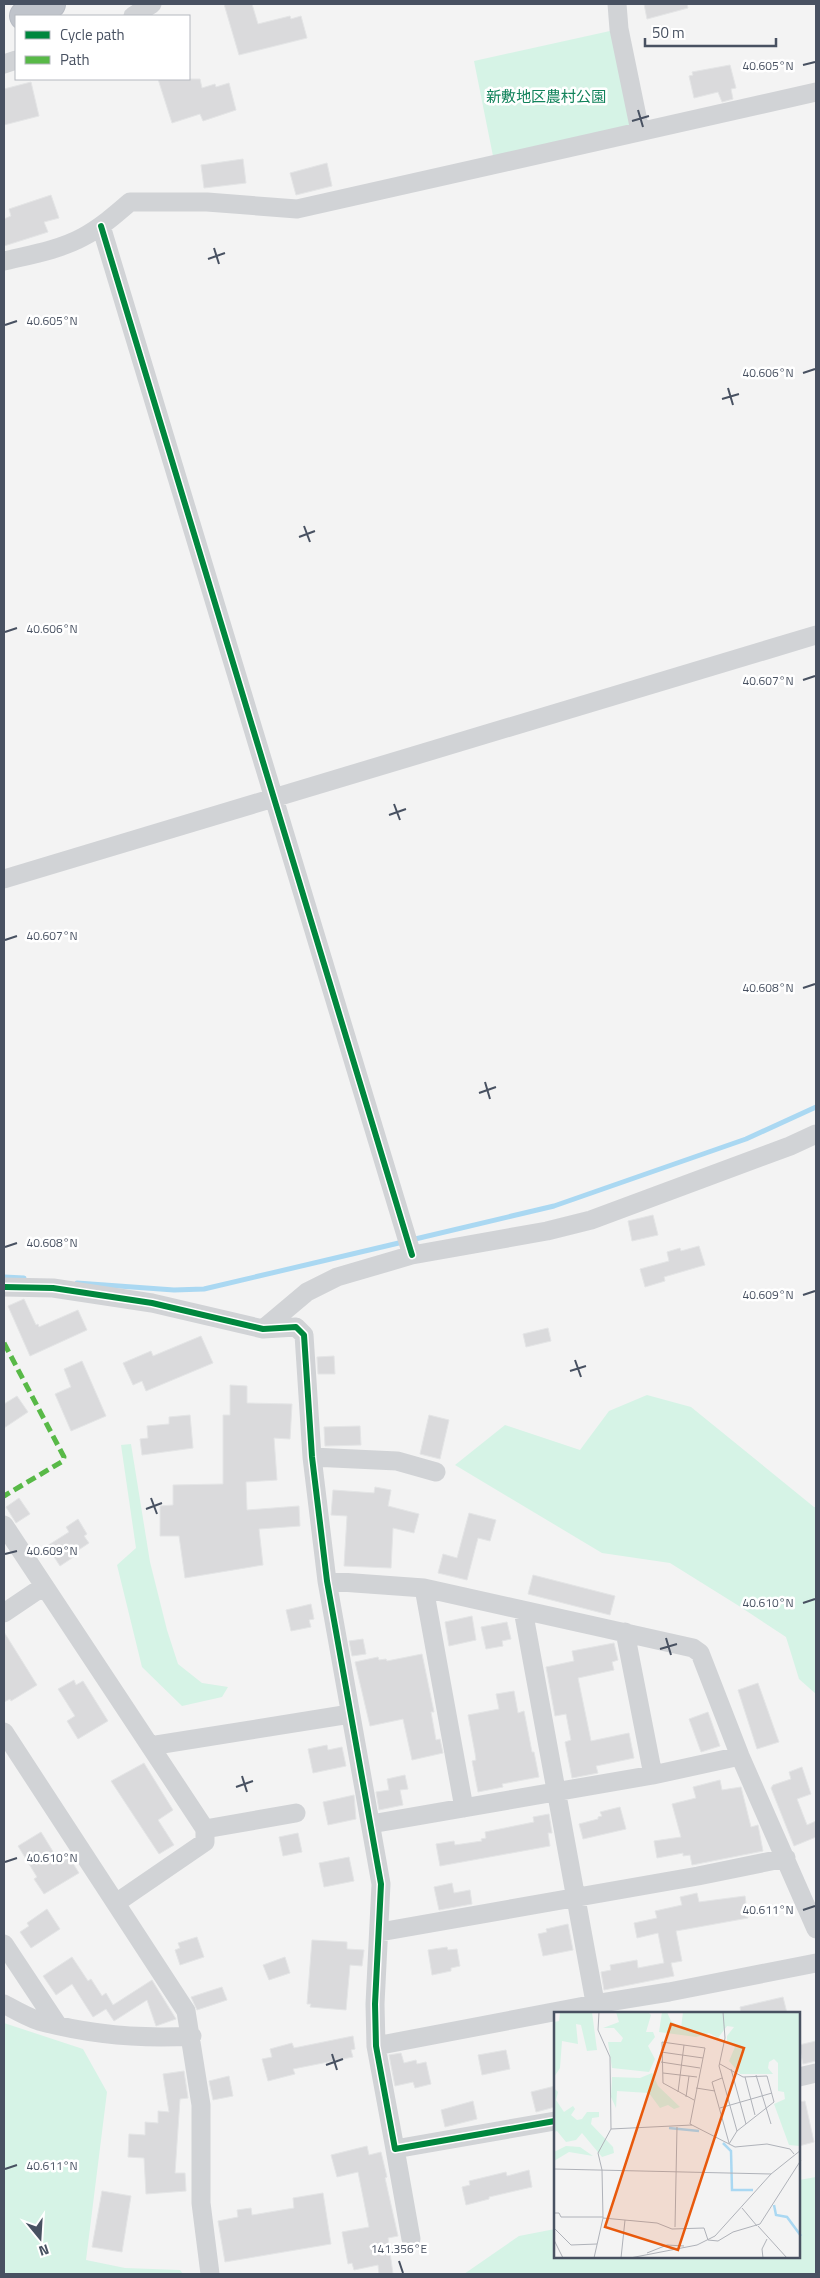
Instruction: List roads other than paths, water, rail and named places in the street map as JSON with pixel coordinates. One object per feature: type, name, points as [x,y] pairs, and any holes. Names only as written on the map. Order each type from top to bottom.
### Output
[{"type":"highway","points":[[26,15],[51,4]]},
{"type":"street","points":[[135,15],[152,4]]},
{"type":"street","points":[[617,4],[619,29],[640,131]]},
{"type":"street","points":[[4,261],[43,251],[81,238],[101,226],[130,202],[207,202],[297,209],[816,92]]},
{"type":"street","points":[[101,226],[412,1255]]},
{"type":"street","points":[[4,879],[816,635]]},
{"type":"street","points":[[263,1329],[307,1292],[337,1277],[412,1255],[547,1232],[591,1220],[790,1146],[816,1134]]},
{"type":"street","points":[[4,1287],[53,1288],[152,1303],[263,1329],[296,1327],[304,1335],[312,1457],[327,1581],[381,1884],[376,2046],[411,2239]]},
{"type":"street","points":[[312,1457],[397,1461],[436,1472]]},
{"type":"street","points":[[4,1525],[205,1829],[205,1842],[116,1903]]},
{"type":"street","points":[[327,1581],[424,1588],[693,1648],[700,1653],[740,1756],[816,1929]]},
{"type":"street","points":[[4,1613],[44,1586]]},
{"type":"street","points":[[424,1588],[464,1808]]},
{"type":"street","points":[[523,1610],[596,2008]]},
{"type":"street","points":[[625,1632],[654,1775]]},
{"type":"street","points":[[150,1746],[350,1714]]},
{"type":"street","points":[[4,1732],[186,2011],[192,2036],[201,2105],[200,2203],[210,2274]]},
{"type":"street","points":[[371,1824],[654,1775],[740,1756]]},
{"type":"street","points":[[205,1829],[296,1812]]},
{"type":"street","points":[[380,1932],[576,1898],[786,1858]]},
{"type":"street","points":[[4,1944],[57,2024]]},
{"type":"street","points":[[573,2012],[816,1963]]},
{"type":"street","points":[[4,2004],[37,2020],[107,2033],[162,2038],[192,2036]]},
{"type":"street","points":[[376,2046],[554,2015]]},
{"type":"street","points":[[800,2077],[816,2073]]},
{"type":"street","points":[[394,2149],[554,2121]]},
{"type":"waterway","points":[[411,1240],[554,1206],[746,1139],[816,1107]]},
{"type":"waterway","points":[[77,1283],[174,1290],[204,1289],[403,1242]]},
{"type":"waterway","points":[[4,1277],[24,1278]]},
{"type":"park label","name":"新敷地区農村公園","points":[[546,97]]}]
